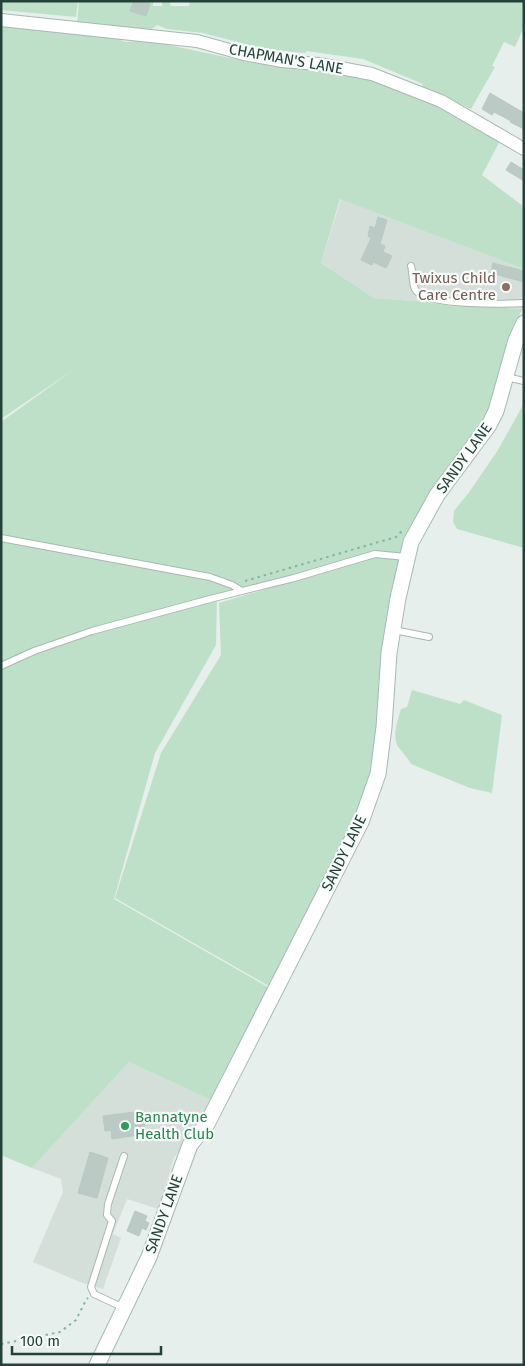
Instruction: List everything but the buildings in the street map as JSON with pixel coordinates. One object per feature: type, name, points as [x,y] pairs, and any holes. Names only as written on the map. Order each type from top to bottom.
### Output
[{"type":"street","name":"CHAPMAN'S LANE","points":[[1,20],[197,41],[244,54],[282,61],[319,64],[372,74],[441,101],[524,149]]},
{"type":"street","name":"SANDY LANE","points":[[97,1365],[149,1257],[190,1145],[207,1124],[361,822],[378,774],[384,727],[389,653],[411,542],[437,495],[489,426],[496,411],[516,340],[524,323]]},
{"type":"lane","points":[[411,266],[415,290],[421,296],[440,301],[524,303]]},
{"type":"lane","points":[[506,377],[524,381]]},
{"type":"lane","points":[[1,538],[210,577],[242,591]]},
{"type":"lane","points":[[1,666],[34,651],[92,631],[375,554],[408,557]]},
{"type":"lane","points":[[393,630],[429,637]]},
{"type":"lane","points":[[124,1156],[108,1204],[107,1215],[112,1221],[91,1287],[94,1294],[124,1308]]},
{"type":"path","points":[[232,585],[396,537],[407,525]]},
{"type":"path","points":[[1,1344],[60,1332],[76,1320],[86,1300],[94,1294]]},
{"type":"shaded area","points":[[341,199],[524,269],[524,307],[522,309],[374,298],[321,263]]},
{"type":"shaded area","points":[[129,1062],[213,1101],[174,1158],[158,1209],[127,1199],[113,1234],[121,1238],[103,1289],[80,1282],[33,1262],[63,1192],[61,1179],[32,1168]]},
{"type":"green space","points":[[1,1],[78,1],[76,17],[1,10]]},
{"type":"green space","points":[[79,1],[134,1],[131,11],[145,16],[150,5],[141,1],[153,1],[153,6],[162,6],[162,1],[169,1],[171,6],[189,6],[190,1],[524,1],[524,27],[515,47],[504,42],[492,66],[495,67],[471,109],[422,87],[423,84],[363,59],[306,51],[306,53],[281,51],[203,33],[167,29],[157,25],[149,31],[77,24]]},
{"type":"green space","points":[[1,25],[109,36],[126,42],[145,40],[249,62],[372,74],[501,139],[482,175],[524,207],[524,269],[340,199],[321,263],[374,298],[522,309],[511,339],[495,411],[405,554],[374,553],[217,596],[216,645],[155,753],[114,899],[273,990],[213,1101],[129,1062],[32,1168],[1,1155],[1,422],[73,370],[1,419]]},
{"type":"green space","points":[[523,405],[524,548],[457,529],[453,522],[454,511],[498,450]]},
{"type":"green space","points":[[375,557],[404,560],[377,774],[274,989],[115,898],[161,753],[221,655],[219,603]]},
{"type":"green space","points":[[412,690],[460,704],[464,700],[502,715],[492,793],[470,788],[411,764],[399,748],[395,734],[401,709],[407,707]]},
{"type":"place","name":"Twixus Child Care Centre","points":[[506,287]]},
{"type":"place","name":"Bannatyne Health Club","points":[[125,1126]]}]
